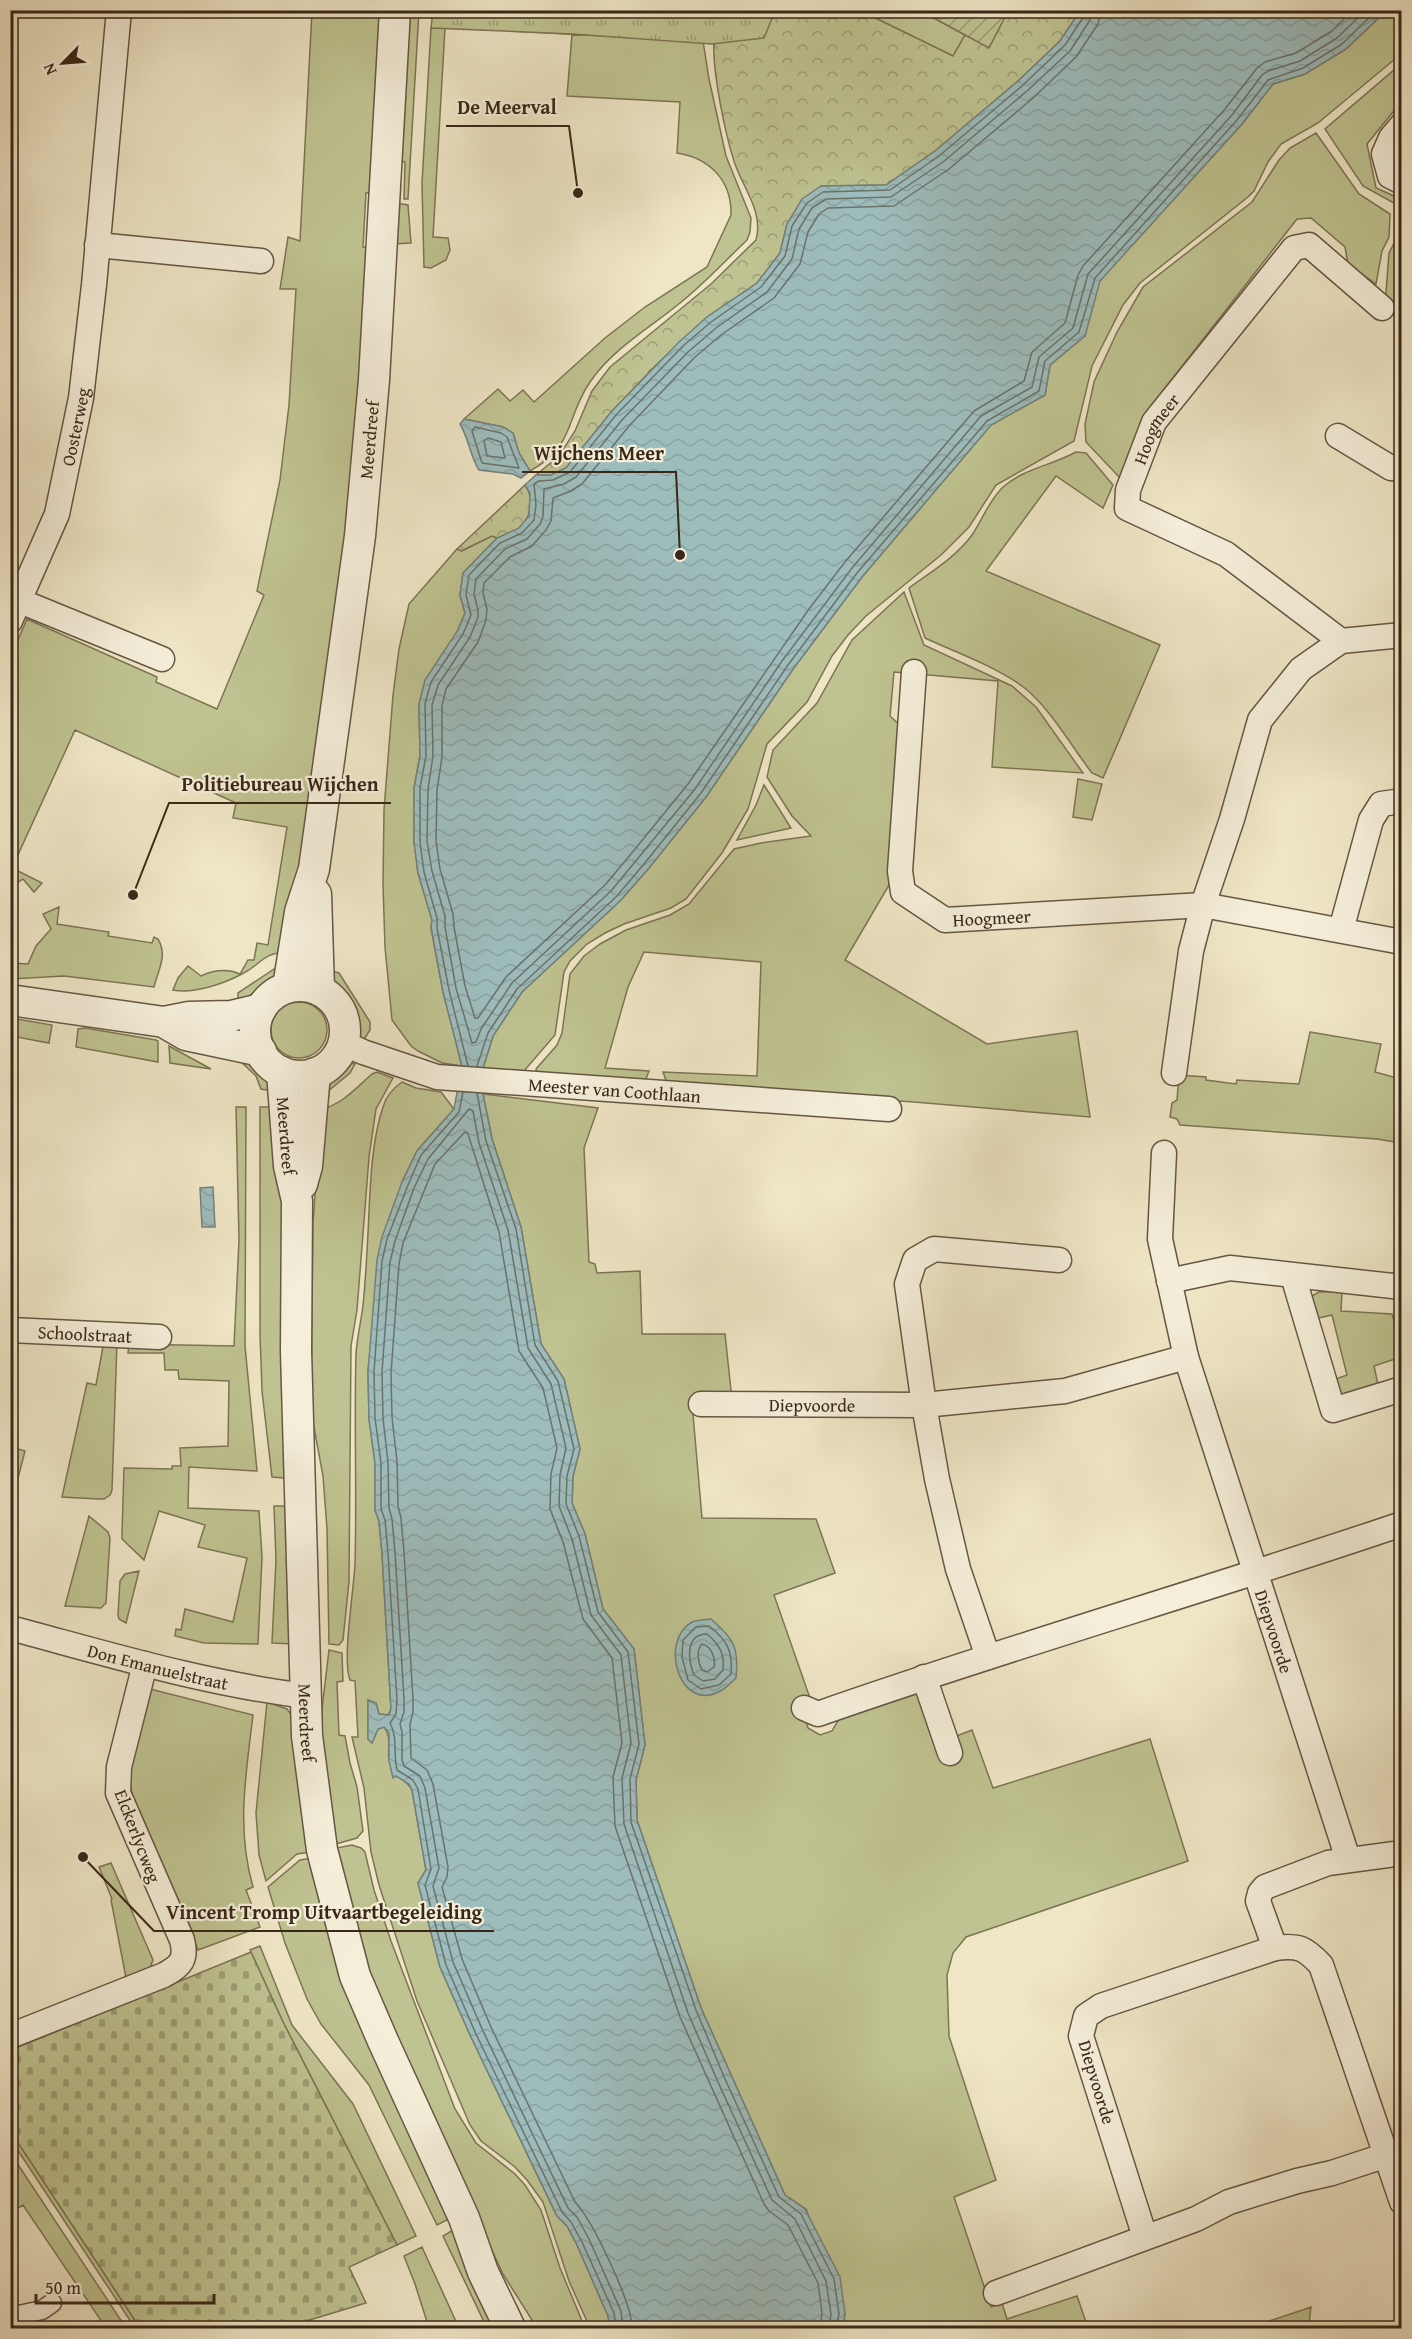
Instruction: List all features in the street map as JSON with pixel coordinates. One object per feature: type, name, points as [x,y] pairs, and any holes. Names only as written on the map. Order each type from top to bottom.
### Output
[{"type":"street","name":"Oosterweg","points":[[119,10],[81,398],[57,514],[15,611],[162,659]]},
{"type":"street","name":"Meerdreef","points":[[288,987],[300,912],[314,868],[360,536],[374,380],[395,10]]},
{"type":"street","points":[[1401,125],[1384,154],[1390,176],[1401,182]]},
{"type":"street","points":[[97,245],[261,261]]},
{"type":"street","name":"Hoogmeer","points":[[1341,641],[1226,554],[1127,508],[1128,490],[1154,422],[1294,248],[1309,245],[1382,308]]},
{"type":"street","points":[[1338,436],[1391,468],[1401,469]]},
{"type":"street","points":[[1174,1073],[1191,951],[1260,720],[1301,669],[1341,641],[1401,634]]},
{"type":"street","name":"Hoogmeer","points":[[914,672],[900,872],[903,892],[945,920],[1203,905],[1401,942]]},
{"type":"street","points":[[1341,930],[1371,820],[1381,804],[1401,801]]},
{"type":"street","name":"Meerdreef","points":[[314,868],[318,915],[319,990]]},
{"type":"street","points":[[304,986],[319,990],[334,1001],[343,1017],[345,1025],[343,1043],[330,1065],[315,1073],[298,1075],[282,1072],[273,1066],[261,1052],[256,1030],[261,1010],[272,995],[288,987],[304,986]]},
{"type":"street","points":[[10,1000],[164,1022],[189,1017],[231,1016],[261,1010]]},
{"type":"street","points":[[164,1022],[186,1035],[261,1052]]},
{"type":"street","name":"Meester van Coothlaan","points":[[343,1043],[363,1053],[437,1077],[890,1109]]},
{"type":"street","name":"Meerdreef","points":[[282,1072],[289,1166],[297,1201],[296,1351],[307,1736],[322,1850],[355,1976],[464,2218],[483,2272],[510,2328]]},
{"type":"street","name":"Meerdreef","points":[[297,1201],[307,1166],[315,1073]]},
{"type":"street","name":"Diepvoorde","points":[[1164,1154],[1160,1239],[1186,1357],[1348,1859]]},
{"type":"street","points":[[988,1657],[958,1569],[937,1479],[924,1404],[908,1284],[915,1260],[934,1249],[1059,1260]]},
{"type":"street","points":[[1169,1281],[1230,1268],[1401,1287]]},
{"type":"street","points":[[1293,1276],[1333,1410],[1401,1389]]},
{"type":"street","name":"Schoolstraat","points":[[10,1330],[159,1337]]},
{"type":"street","name":"Diepvoorde","points":[[701,1404],[924,1404],[1065,1391],[1186,1357]]},
{"type":"street","name":"Diepvoorde","points":[[804,1708],[818,1714],[924,1677],[1255,1574],[1401,1524]]},
{"type":"street","name":"Don Emanuelstraat","points":[[10,1628],[145,1664],[262,1691],[307,1696]]},
{"type":"street","name":"Elckerlycweg","points":[[10,2036],[173,1971],[185,1956],[178,1930],[118,1793],[119,1767],[145,1664]]},
{"type":"street","points":[[924,1677],[950,1754]]},
{"type":"street","points":[[1275,1948],[1258,1901],[1265,1887],[1328,1863],[1401,1853]]},
{"type":"street","name":"Diepvoorde","points":[[1145,2237],[1081,2036],[1086,2016],[1101,2006],[1275,1948],[1291,1946],[1307,1950],[1322,1965],[1394,2153],[1401,2202]]},
{"type":"street","points":[[996,2293],[1196,2219],[1228,2202],[1394,2153]]},
{"type":"street","name":"Meerdreef","points":[[464,2218],[531,2328]]},
{"type":"street","points":[[10,2317],[42,2310],[52,2302]]},
{"type":"green space","points":[[433,10],[775,11],[764,38],[712,44],[572,34],[431,28]]},
{"type":"green space","points":[[1008,10],[989,48],[921,11]]},
{"type":"green space","points":[[312,11],[384,11],[374,192],[366,193],[363,247],[370,248],[355,472],[287,952],[272,954],[242,974],[217,985],[190,991],[173,990],[178,978],[188,966],[201,976],[220,970],[240,974],[248,960],[254,960],[257,943],[268,945],[287,827],[233,818],[236,803],[75,730],[12,868],[42,883],[34,892],[23,879],[11,887],[11,656],[27,619],[157,677],[156,682],[217,709],[264,595],[257,591],[280,480],[289,405],[296,289],[280,289],[288,237],[300,241]]},
{"type":"green space","points":[[407,11],[419,11],[408,199],[404,199],[405,162],[397,160]]},
{"type":"green space","points":[[725,11],[861,11],[953,56],[965,35],[989,47],[1008,11],[1080,11],[1060,41],[1018,81],[935,151],[886,185],[821,186],[787,224],[780,253],[757,283],[707,317],[655,366],[612,411],[566,468],[551,475],[536,475],[559,456],[575,431],[592,391],[610,367],[711,284],[756,240],[758,229],[755,209],[734,161],[717,84],[714,41]]},
{"type":"green space","points":[[861,11],[921,11],[965,35],[953,56]]},
{"type":"green space","points":[[1386,11],[1401,11],[1401,54],[1318,123],[1281,144],[1268,162],[1254,191],[1248,197],[1140,283],[1123,305],[1092,366],[1074,441],[996,485],[969,527],[941,555],[866,616],[848,635],[832,656],[807,702],[767,744],[748,809],[722,853],[686,899],[671,908],[624,924],[587,944],[570,961],[564,972],[555,1035],[524,1071],[483,1068],[493,1036],[522,992],[621,900],[649,868],[706,797],[793,669],[862,577],[991,425],[1045,395],[1050,365],[1085,335],[1099,281],[1242,124],[1273,84],[1305,74],[1346,49]]},
{"type":"green space","points":[[431,28],[445,28],[433,237],[448,238],[450,250],[446,260],[431,268],[424,267],[422,183]]},
{"type":"green space","points":[[572,34],[703,41],[726,156],[751,218],[750,232],[747,240],[698,288],[609,359],[582,395],[563,441],[555,452],[530,471],[519,453],[513,433],[503,427],[464,419],[498,389],[510,401],[523,390],[534,402],[605,338],[645,307],[707,267],[731,215],[728,192],[717,173],[700,160],[677,153],[680,102],[567,96]]},
{"type":"green space","points":[[1401,64],[1401,111],[1393,112],[1367,144],[1376,188],[1401,199],[1401,207],[1363,186],[1325,129]]},
{"type":"green space","points":[[1316,133],[1359,194],[1390,214],[1389,237],[1382,251],[1376,284],[1348,264],[1345,247],[1311,218],[1297,219],[1151,406],[1120,478],[1086,442],[1085,424],[1094,382],[1117,332],[1143,287],[1252,202],[1279,160],[1290,148]]},
{"type":"green space","points":[[395,203],[408,205],[411,243],[393,244]]},
{"type":"green space","points":[[1401,230],[1401,320],[1385,306],[1389,253]]},
{"type":"green space","points":[[1076,452],[1086,453],[1113,485],[1103,508],[1056,476],[986,571],[1160,645],[1103,778],[1092,773],[1050,715],[1022,686],[987,666],[925,638],[909,588],[943,564],[966,543],[1002,488],[1019,476]]},
{"type":"green space","points":[[525,485],[530,496],[530,507],[527,518],[519,528],[497,538],[492,536],[461,551],[457,549]]},
{"type":"green space","points":[[492,536],[497,538],[463,573],[460,595],[465,613],[419,704],[420,756],[414,788],[414,842],[418,873],[432,920],[431,928],[443,992],[462,1066],[442,1063],[418,1051],[411,1046],[392,1020],[385,947],[384,810],[393,695],[399,649],[409,604],[457,549],[462,551]]},
{"type":"green space","points":[[904,592],[924,645],[1012,686],[1036,707],[1083,773],[992,767],[998,681],[894,672],[890,716],[903,728],[892,880],[845,960],[987,1044],[1077,1031],[1090,1117],[914,1102],[668,1086],[663,1072],[757,1076],[761,962],[644,952],[628,987],[605,1068],[649,1071],[644,1084],[538,1077],[536,1069],[557,1045],[562,1033],[570,974],[584,956],[626,930],[670,915],[689,904],[734,849],[811,836],[792,816],[767,777],[773,750],[817,703],[852,640]]},
{"type":"green space","points":[[1078,779],[1102,784],[1092,820],[1073,817]]},
{"type":"green space","points":[[764,785],[791,828],[737,840],[756,805]]},
{"type":"green space","points":[[59,907],[57,924],[109,932],[108,936],[152,943],[154,937],[158,939],[162,957],[154,987],[64,976],[11,979],[12,963],[28,964],[36,946],[51,929],[43,914]]},
{"type":"green space","points":[[277,967],[274,983],[257,996],[238,1005],[238,993]]},
{"type":"green space","points":[[327,970],[339,973],[370,1022],[370,1030],[363,1041],[354,1027],[349,1008],[333,987]]},
{"type":"green space","points":[[294,1002],[304,1002],[319,1010],[325,1019],[327,1030],[325,1041],[319,1050],[304,1058],[294,1058],[283,1053],[276,1046],[271,1035],[271,1025],[276,1014],[283,1007]]},
{"type":"green space","points":[[11,1018],[52,1025],[49,1043],[11,1036]]},
{"type":"green space","points":[[85,1028],[156,1040],[158,1041],[158,1062],[76,1047],[78,1029]]},
{"type":"green space","points":[[1310,1032],[1381,1044],[1375,1072],[1401,1079],[1401,1143],[1377,1139],[1180,1125],[1177,1119],[1170,1117],[1172,1103],[1177,1100],[1179,1075],[1206,1077],[1206,1080],[1236,1084],[1237,1080],[1299,1084]]},
{"type":"green space","points":[[169,1046],[211,1069],[170,1063]]},
{"type":"green space","points":[[252,1057],[268,1075],[273,1091],[261,1089],[256,1076],[238,1059]]},
{"type":"green space","points":[[348,1062],[355,1064],[350,1073],[327,1092],[326,1078]]},
{"type":"green space","points":[[377,1072],[393,1078],[376,1109],[369,1157],[357,1310],[351,1346],[349,1582],[343,1640],[339,1645],[329,1644],[327,1529],[323,1476],[311,1411],[313,1223],[321,1109],[336,1104]]},
{"type":"green space","points":[[402,1082],[416,1088],[441,1092],[454,1109],[417,1151],[402,1182],[373,1320],[368,1372],[369,1419],[375,1463],[375,1510],[379,1521],[382,1553],[391,1709],[388,1715],[379,1714],[376,1703],[368,1700],[368,1739],[372,1743],[378,1729],[384,1727],[389,1739],[391,1766],[412,1790],[426,1870],[418,1883],[440,1967],[557,2216],[567,2226],[577,2245],[608,2316],[610,2328],[590,2328],[569,2281],[543,2202],[515,2167],[481,2141],[470,2125],[417,2001],[379,1885],[371,1852],[364,1788],[352,1737],[358,1737],[355,1681],[350,1680],[347,1657],[355,1563],[356,1354],[364,1292],[371,1178],[378,1123],[386,1099]]},
{"type":"green space","points":[[483,1094],[598,1108],[584,1148],[589,1262],[595,1264],[597,1273],[640,1271],[642,1334],[725,1334],[732,1400],[692,1403],[702,1518],[816,1519],[835,1573],[774,1595],[811,1701],[802,1705],[808,1728],[820,1735],[832,1731],[839,1719],[919,1689],[954,1737],[972,1730],[993,1788],[1150,1739],[1188,1861],[966,1937],[953,1953],[947,1975],[949,2036],[996,2180],[954,2197],[991,2307],[1002,2303],[1007,2319],[1077,2296],[1088,2328],[842,2328],[845,2314],[806,2209],[785,2195],[701,2008],[637,1820],[636,1780],[645,1745],[634,1649],[603,1609],[585,1534],[572,1503],[573,1476],[580,1449],[564,1379],[541,1344],[521,1227],[492,1139]]},
{"type":"green space","points":[[236,1107],[246,1107],[245,1346],[257,1471],[189,1467],[188,1508],[259,1511],[262,1557],[258,1644],[204,1643],[175,1636],[176,1629],[181,1630],[185,1609],[233,1622],[247,1558],[198,1547],[205,1525],[159,1511],[144,1560],[122,1539],[124,1468],[172,1469],[172,1466],[181,1466],[180,1448],[228,1446],[229,1381],[179,1379],[178,1370],[165,1370],[164,1353],[128,1353],[129,1344],[234,1346],[239,1240]]},
{"type":"green space","points":[[260,1107],[276,1107],[283,1181],[286,1477],[284,1478],[272,1477],[262,1391]]},
{"type":"green space","points":[[1342,1291],[1341,1311],[1392,1314],[1401,1344],[1401,1357],[1374,1366],[1379,1389],[1343,1398],[1330,1381],[1347,1375],[1332,1315],[1314,1319],[1310,1297],[1319,1292]]},
{"type":"green space","points":[[104,1341],[117,1342],[112,1490],[110,1495],[104,1499],[62,1497],[87,1383],[96,1385]]},
{"type":"green space","points":[[11,1447],[25,1451],[16,1486],[11,1485]]},
{"type":"green space","points":[[274,1506],[289,1506],[294,1644],[272,1643],[276,1560]]},
{"type":"green space","points":[[89,1516],[108,1532],[110,1538],[106,1603],[101,1608],[65,1606]]},
{"type":"green space","points":[[139,1571],[126,1623],[119,1619],[118,1615],[120,1581],[125,1574]]},
{"type":"green space","points":[[329,1650],[342,1653],[343,1681],[337,1682],[339,1735],[345,1736],[357,1787],[363,1831],[357,1838],[336,1844],[322,1740],[322,1709]]},
{"type":"green space","points":[[150,1689],[253,1715],[245,1780],[244,1823],[245,1844],[253,1887],[246,1890],[260,1927],[198,1950],[136,1809],[130,1785],[129,1773]]},
{"type":"green space","points":[[267,1702],[287,1709],[292,1716],[310,1852],[297,1854],[266,1881],[259,1855],[256,1813]]},
{"type":"green space","points":[[352,1845],[365,1852],[374,1890],[391,1941],[455,2109],[476,2143],[515,2174],[541,2210],[560,2268],[585,2328],[537,2328],[503,2274],[437,2134],[371,1984],[336,1848]]},
{"type":"green space","points":[[312,1858],[449,2219],[437,2225],[369,2085],[321,2024],[307,1999],[285,1943],[268,1887],[300,1860]]},
{"type":"green space","points":[[111,1863],[153,1960],[150,1968],[127,1983],[112,1899],[99,1867]]},
{"type":"green space","points":[[260,1946],[292,2025],[353,2104],[416,2236],[397,2245],[283,2022],[250,1950]]},
{"type":"green space","points":[[251,1952],[283,2022],[397,2245],[349,2267],[366,2303],[283,2328],[140,2328],[11,2132],[11,2050]]},
{"type":"green space","points":[[11,2132],[140,2328],[135,2328],[11,2140]]},
{"type":"green space","points":[[10,2154],[126,2328],[106,2328],[23,2205],[11,2212]]},
{"type":"green space","points":[[453,2230],[503,2328],[487,2328],[443,2236]]},
{"type":"green space","points":[[422,2247],[459,2328],[429,2328],[404,2256]]},
{"type":"green space","points":[[1311,2307],[1309,2324],[1306,2328],[1248,2328]]},
{"type":"water","points":[[1080,11],[1386,11],[1346,49],[1305,74],[1273,84],[1242,124],[1100,281],[1085,336],[1050,365],[1045,395],[991,425],[862,577],[793,669],[706,797],[649,868],[621,900],[522,992],[493,1036],[483,1068],[483,1094],[492,1139],[521,1227],[541,1344],[564,1379],[580,1449],[573,1476],[572,1503],[585,1534],[603,1609],[634,1649],[645,1745],[636,1780],[637,1820],[701,2008],[785,2195],[805,2209],[840,2277],[845,2314],[842,2328],[610,2328],[608,2316],[577,2245],[567,2226],[557,2216],[440,1967],[418,1883],[426,1870],[412,1790],[409,1784],[396,1776],[393,1778],[389,1761],[389,1733],[384,1727],[378,1729],[372,1743],[368,1739],[368,1700],[376,1703],[379,1714],[389,1715],[391,1709],[382,1553],[379,1521],[375,1510],[375,1463],[369,1419],[368,1372],[377,1260],[382,1237],[402,1182],[417,1151],[454,1109],[462,1066],[443,992],[431,927],[432,920],[418,873],[414,842],[414,788],[420,756],[419,704],[425,680],[458,630],[465,613],[460,595],[463,573],[497,538],[519,528],[529,516],[530,493],[525,485],[536,475],[551,475],[566,468],[612,411],[679,342],[707,317],[757,283],[780,253],[787,224],[802,199],[821,186],[886,185],[935,151],[1018,81],[1060,41]]},
{"type":"water","points":[[464,419],[503,427],[513,433],[519,453],[530,471],[521,478],[513,474],[479,470],[460,424]]},
{"type":"water","points":[[213,1187],[215,1227],[202,1227],[200,1188]]},
{"type":"water","points":[[711,1619],[730,1638],[737,1659],[737,1667],[736,1678],[731,1683],[722,1690],[707,1695],[695,1693],[685,1685],[678,1673],[675,1659],[676,1644],[682,1631],[692,1622]]},
{"type":"place","name":"De Meerval","points":[[578,193]]},
{"type":"place","name":"Wijchens Meer","points":[[680,555]]},
{"type":"place","name":"Politiebureau Wijchen","points":[[133,895]]},
{"type":"place","name":"Vincent Tromp Uitvaartbegeleiding","points":[[83,1857]]}]
